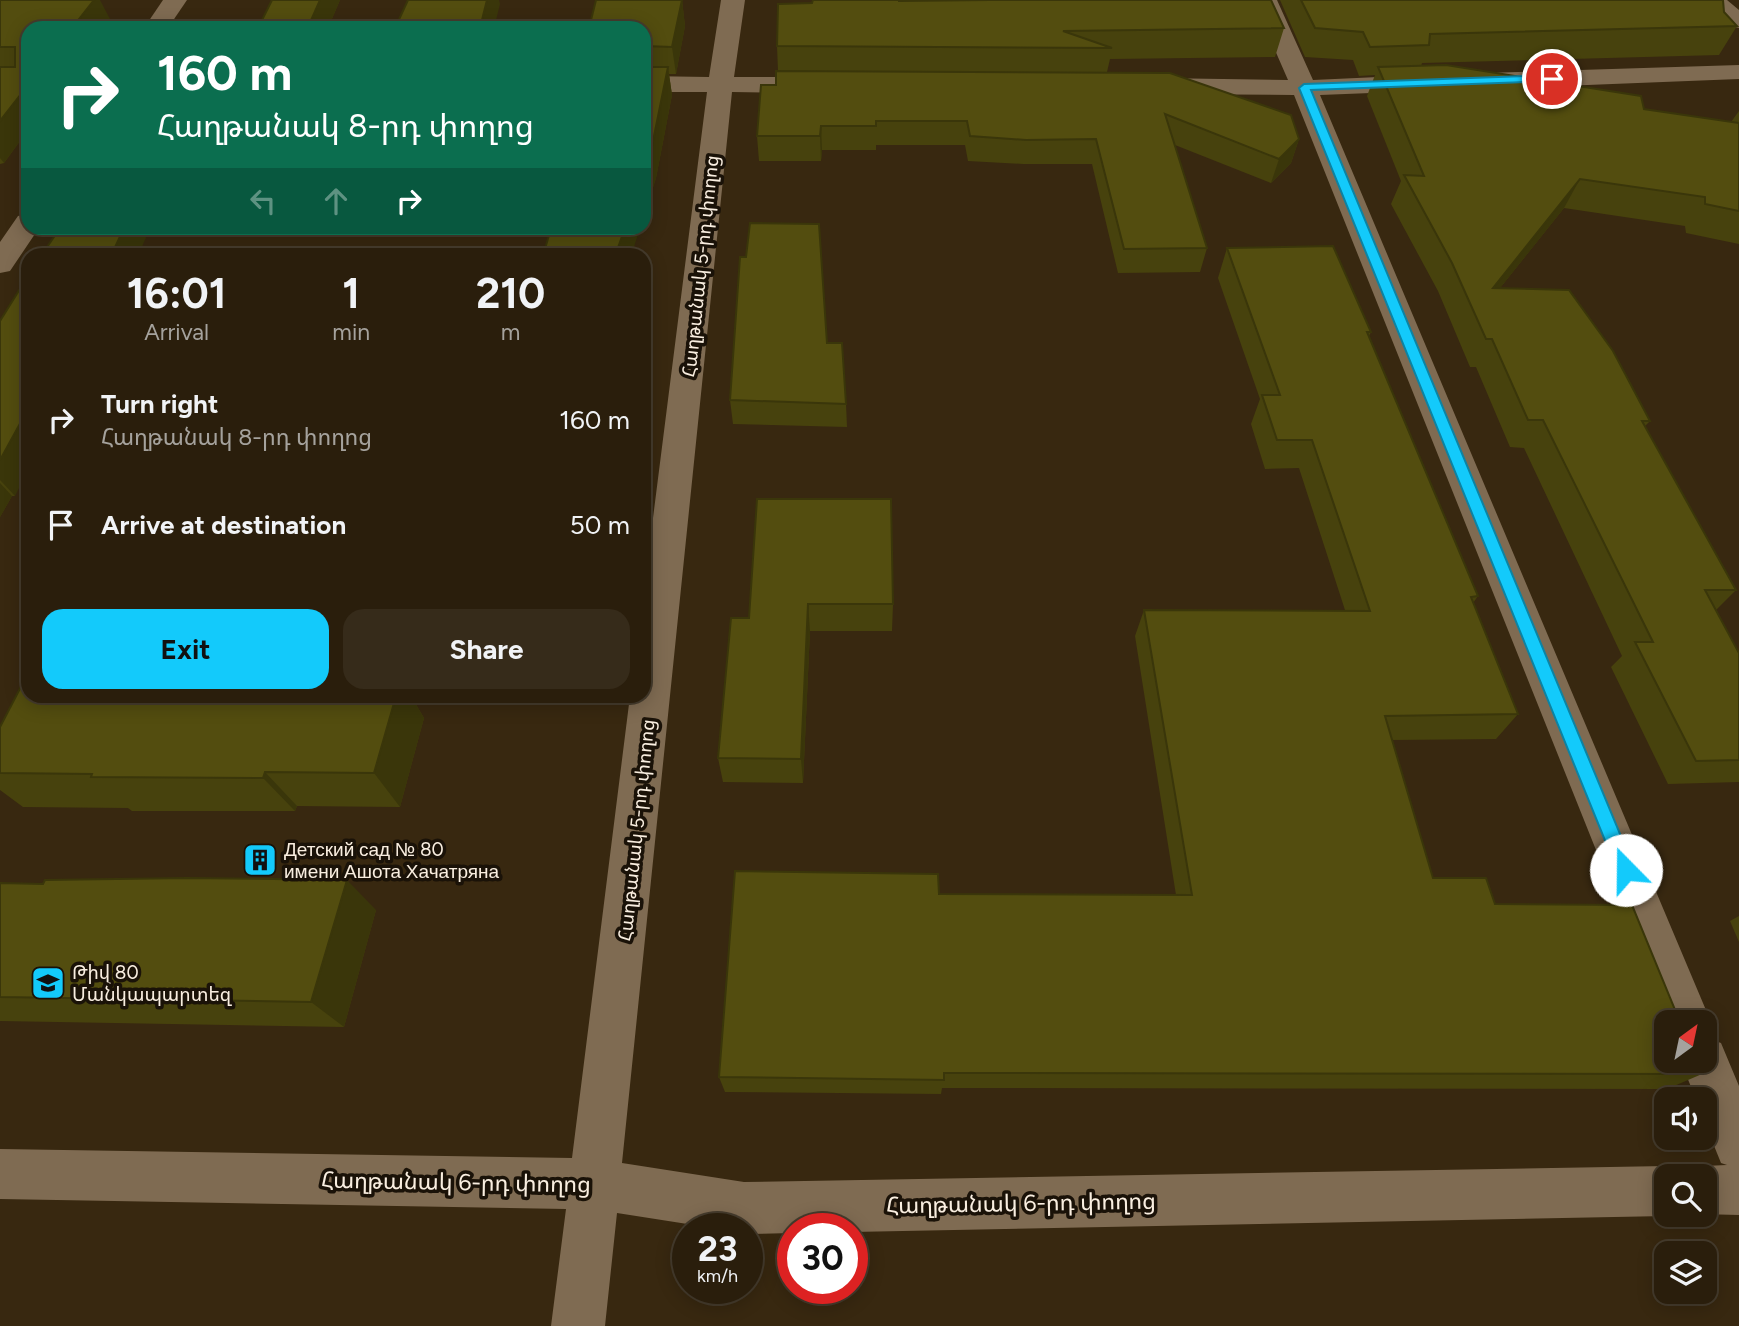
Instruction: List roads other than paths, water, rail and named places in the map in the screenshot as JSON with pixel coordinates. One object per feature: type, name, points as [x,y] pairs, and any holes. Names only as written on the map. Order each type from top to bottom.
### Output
[{"type":"street","points":[[161,21],[175,0]]},
{"type":"street","name":"Հաղթանակ 5-րդ փողոց","points":[[651,697],[720,85],[733,0]]},
{"type":"street","points":[[1265,0],[1304,88],[1683,1010]]},
{"type":"street","points":[[1712,0],[1739,21]]},
{"type":"street","points":[[1133,86],[1304,88],[1739,72]]},
{"type":"street","points":[[651,84],[830,85]]},
{"type":"street","points":[[0,264],[21,232]]},
{"type":"street","name":"Հաղթանակ 5-րդ փողոց","points":[[578,1326],[650,703]]},
{"type":"street","points":[[1709,1073],[1739,1145]]},
{"type":"street","name":"Հաղթանակ 6-րդ փողոց","points":[[0,1174],[596,1184],[744,1208],[1654,1191]]},
{"type":"street","points":[[1717,1191],[1739,1190]]},
{"type":"place","name":"Детский сад № 80 имени Ашота Хачатряна","points":[[260,860]]},
{"type":"place","name":"Թիվ 80 Մանկապարտեզ","points":[[48,983]]}]
